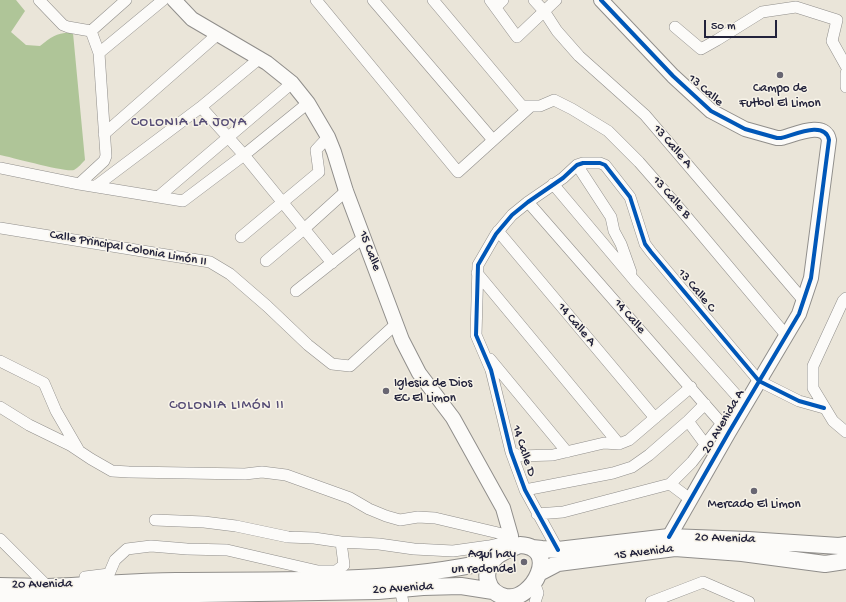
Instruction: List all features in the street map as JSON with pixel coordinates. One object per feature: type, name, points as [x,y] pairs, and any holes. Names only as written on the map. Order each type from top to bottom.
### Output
[{"type":"main road","name":"20 Avenida","points":[[532,548],[558,550],[669,537],[839,546],[846,545]]},
{"type":"main road","points":[[511,542],[532,548],[539,554],[542,563],[537,578],[530,588],[513,600],[500,596],[493,591],[489,586],[487,575],[492,561],[511,542]]},
{"type":"main road","name":"15 Avenida","points":[[537,578],[558,563],[675,548],[742,553],[825,564],[846,561]]},
{"type":"main road","name":"20 Avenida","points":[[0,601],[47,601],[162,581],[346,580],[400,576],[475,565],[492,561]]},
{"type":"main road","name":"20 Avenida","points":[[0,586],[48,586],[86,595],[140,598],[378,591],[401,595],[461,586],[493,591]]},
{"type":"street","points":[[39,0],[63,24],[74,28],[91,31]]},
{"type":"street","points":[[91,31],[126,0]]},
{"type":"street","points":[[99,53],[163,0]]},
{"type":"street","name":"15 Calle","points":[[174,0],[192,19],[260,58],[292,84],[308,103],[328,136],[363,238],[402,340],[419,373],[453,418],[503,508],[511,542]]},
{"type":"street","points":[[316,0],[458,172],[531,106]]},
{"type":"street","points":[[373,0],[493,140]]},
{"type":"street","points":[[433,0],[522,106],[531,106]]},
{"type":"street","name":"13 Calle A","points":[[534,0],[544,11],[557,31],[579,56],[645,115],[804,301]]},
{"type":"street","points":[[496,2],[518,37],[556,0]]},
{"type":"street","name":"13 Calle","points":[[601,0],[673,76],[711,111],[719,116],[745,129],[777,138],[817,129],[825,131]]},
{"type":"street","points":[[675,27],[701,48],[718,40],[762,12],[796,7],[837,20],[832,41],[846,66]]},
{"type":"street","points":[[79,184],[106,158],[99,53],[91,31]]},
{"type":"street","points":[[104,134],[218,34]]},
{"type":"street","points":[[96,186],[201,107],[260,58]]},
{"type":"street","points":[[846,73],[846,87]]},
{"type":"street","points":[[158,197],[292,84]]},
{"type":"street","name":"13 Calle B","points":[[531,106],[540,106],[554,100],[608,131],[639,162],[681,210],[786,335]]},
{"type":"street","points":[[0,168],[79,184],[180,201],[186,200],[308,103]]},
{"type":"street","points":[[201,107],[244,155],[332,263]]},
{"type":"street","name":"20 Avenida A","points":[[670,484],[692,462],[705,444],[726,427],[745,405],[799,314],[811,278],[829,140],[825,131]]},
{"type":"street","points":[[241,237],[283,204],[319,172],[316,150],[328,136]]},
{"type":"street","name":"13 Calle C","points":[[580,164],[600,163],[605,165],[630,196],[646,244],[651,252],[759,381],[800,401],[824,408]]},
{"type":"street","points":[[567,452],[484,353],[476,335],[478,266],[498,231],[512,216],[528,202],[563,178],[580,164],[611,217],[614,231],[634,280]]},
{"type":"street","points":[[553,184],[634,280],[745,405]]},
{"type":"street","points":[[266,261],[346,191]]},
{"type":"street","name":"14 Calle","points":[[528,202],[726,427]]},
{"type":"street","name":"Calle Principal Colonia Limón II","points":[[0,228],[210,262],[230,274],[267,306],[308,345],[332,364],[350,366],[396,324]]},
{"type":"street","name":"14 Calle A","points":[[498,231],[655,418]]},
{"type":"street","points":[[296,291],[363,238]]},
{"type":"street","points":[[478,273],[619,444]]},
{"type":"street","points":[[846,298],[843,301],[813,366],[813,388],[833,421],[846,432]]},
{"type":"street","name":"14 Calle D","points":[[484,353],[490,370],[511,452],[525,490],[558,550]]},
{"type":"street","points":[[0,361],[44,383],[56,411],[79,451]]},
{"type":"street","points":[[511,452],[519,456],[553,455],[604,443],[619,444],[628,440],[691,387]]},
{"type":"street","points":[[525,490],[613,473],[632,466],[649,455],[705,404]]},
{"type":"street","points":[[0,407],[29,425],[70,445],[112,471],[245,474],[262,472],[286,475],[350,498],[369,509],[386,516],[400,520],[435,518],[511,542]]},
{"type":"street","points":[[688,421],[705,444]]},
{"type":"street","name":"20 Avenida A","points":[[669,537],[726,427]]},
{"type":"street","points":[[537,514],[563,512],[670,484],[690,499]]},
{"type":"street","points":[[155,520],[204,522],[236,526],[288,537],[379,544],[414,549],[453,551],[511,542]]},
{"type":"street","points":[[0,539],[48,586]]},
{"type":"street","name":"20 Avenida","points":[[86,595],[85,577],[109,574],[115,560],[127,549],[151,546],[227,550],[318,571],[336,571],[344,565],[341,542]]},
{"type":"street","points":[[535,602],[538,593],[537,578]]},
{"type":"street","points":[[651,602],[703,582],[749,602]]},
{"type":"green space","points":[[0,0],[16,0],[25,11],[11,32],[26,45],[40,46],[55,36],[63,33],[73,33],[85,160],[74,170],[50,167],[0,155]]},
{"type":"cycle path","points":[[601,0],[673,76],[711,111],[745,129],[777,138],[808,130],[815,130],[822,131],[826,134],[829,140],[811,278],[799,314],[669,537]]},
{"type":"cycle path","points":[[558,550],[525,490],[511,452],[491,370],[476,335],[478,265],[496,234],[512,215],[563,178],[577,165],[583,163],[600,163],[605,165],[630,197],[645,244],[759,381],[799,401],[824,408]]},
{"type":"place","name":"Campo de Futbol El Limon","points":[[780,75]]},
{"type":"place","name":"Iglesia de Dios EC El Limon","points":[[386,391]]},
{"type":"place","name":"Mercado El Limon","points":[[754,491]]},
{"type":"place","name":"Aquí hay un redondel","points":[[524,562]]},
{"type":"district","name":"COLONIA LA JOYA","points":[[189,123]]},
{"type":"district","name":"COLONIA LIMÓN II","points":[[227,406]]}]
